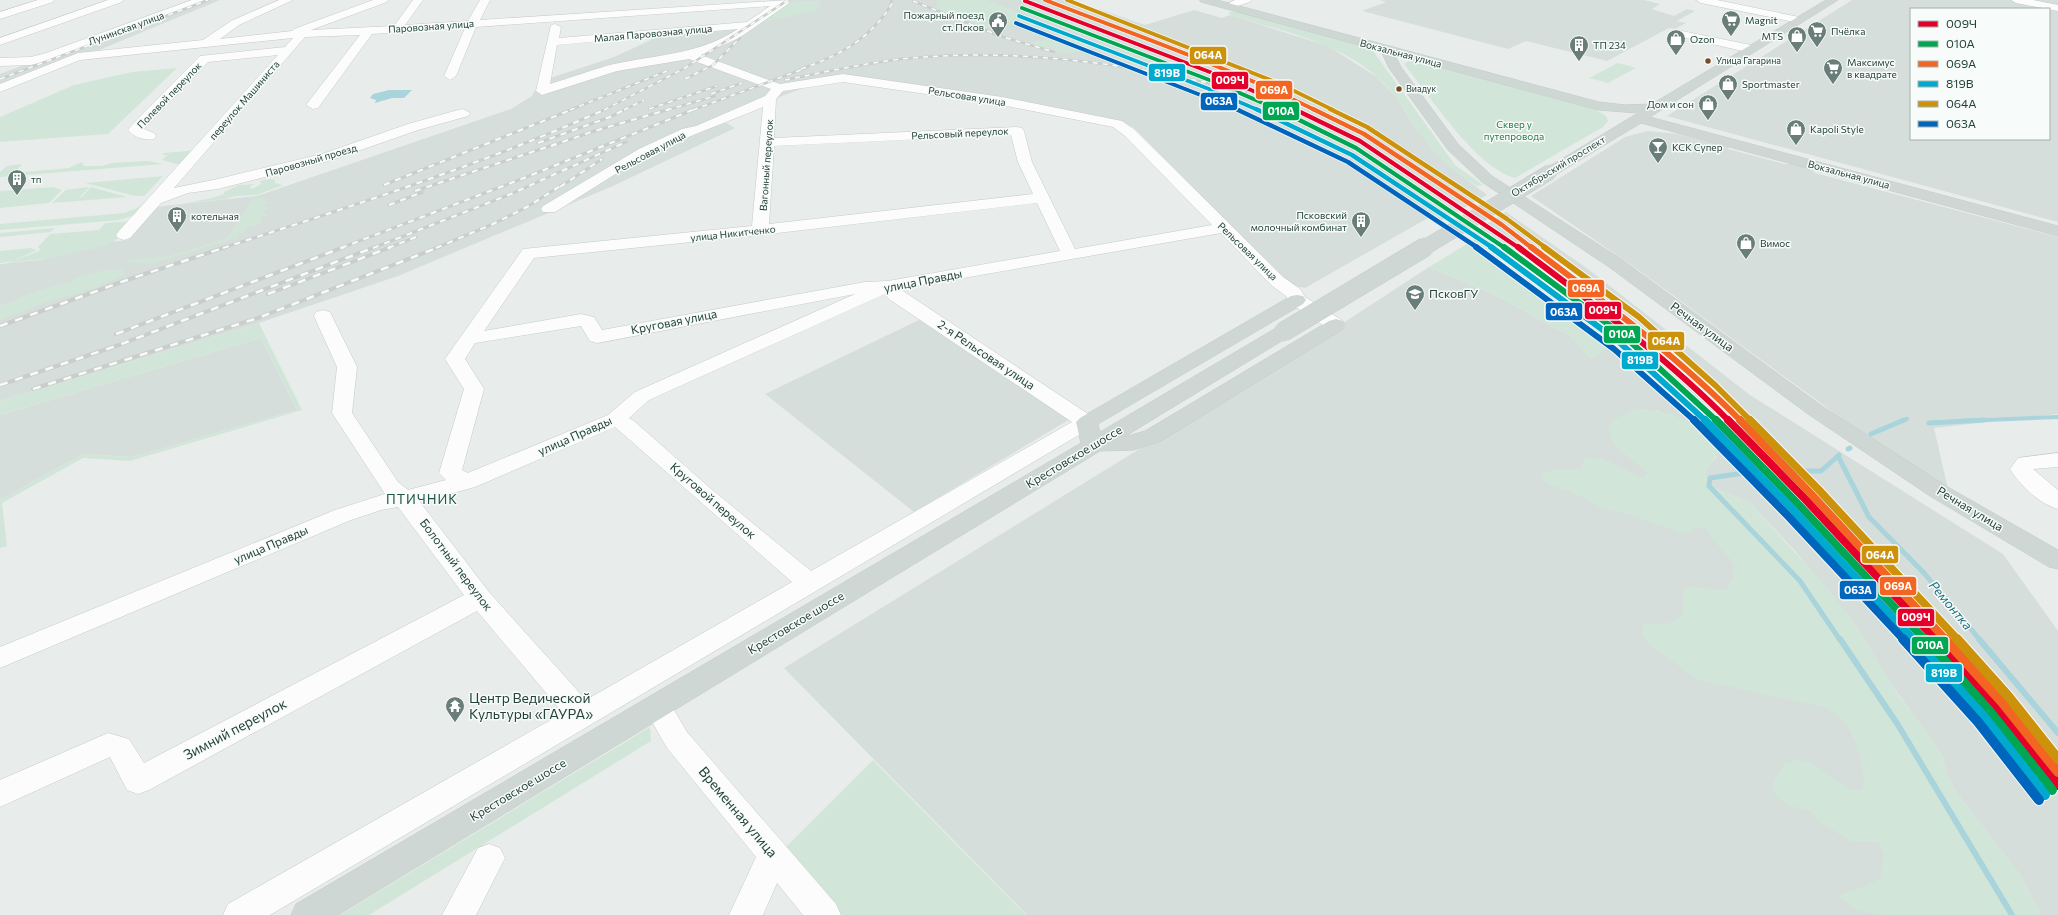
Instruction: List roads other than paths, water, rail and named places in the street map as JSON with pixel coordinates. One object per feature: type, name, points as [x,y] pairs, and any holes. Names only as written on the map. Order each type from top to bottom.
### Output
[{"type":"main road","name":"Вокзальная улица","points":[[1205,0],[1598,106],[1625,109],[1655,108]]},
{"type":"main road","name":"Октябрьский проспект","points":[[1283,332],[1833,0]]},
{"type":"main road","name":"Речная улица","points":[[1386,49],[1395,68],[1453,147],[1487,179],[1615,263],[1815,410],[1938,491],[2058,562]]},
{"type":"main road","name":"Вокзальная улица","points":[[1598,106],[1615,116],[1620,128]]},
{"type":"main road","name":"Вокзальная улица","points":[[1639,118],[2058,231]]},
{"type":"main road","points":[[1090,434],[1297,300]]},
{"type":"main road","points":[[1090,434],[1133,443],[1153,436],[1336,325]]},
{"type":"main road","name":"Крестовское шоссе","points":[[308,915],[657,706],[1090,434],[1283,332]]},
{"type":"street","points":[[0,16],[49,0]]},
{"type":"street","points":[[0,42],[118,0]]},
{"type":"street","name":"Лунинская улица","points":[[3,63],[50,56],[202,0]]},
{"type":"street","points":[[208,42],[235,23],[288,0]]},
{"type":"street","name":"переулок Машиниста","points":[[124,235],[299,38],[298,31],[310,25],[383,0]]},
{"type":"street","points":[[397,29],[418,0]]},
{"type":"street","points":[[450,76],[472,24],[485,0]]},
{"type":"street","points":[[1228,6],[1246,0]]},
{"type":"street","points":[[1701,0],[1799,20]]},
{"type":"street","points":[[2016,0],[2058,8]]},
{"type":"street","points":[[557,18],[542,91],[615,68],[690,55],[735,36],[785,1]]},
{"type":"street","name":"Паровозная улица","points":[[78,56],[298,34],[369,31],[572,17],[671,5],[785,1]]},
{"type":"street","points":[[572,17],[578,6]]},
{"type":"street","name":"Малая Паровозная улица","points":[[552,42],[753,24]]},
{"type":"street","points":[[313,105],[369,31]]},
{"type":"street","points":[[1678,33],[1751,49]]},
{"type":"street","name":"Полевой переулок","points":[[149,136],[135,130],[204,59],[288,49]]},
{"type":"street","points":[[690,55],[774,94]]},
{"type":"street","name":"Лунинская улица","points":[[0,88],[78,56]]},
{"type":"street","name":"Рельсовая улица","points":[[549,209],[644,152],[687,132],[700,129],[774,94],[843,78],[1002,101],[1117,124],[1130,133],[1277,281],[1294,293],[1297,300],[1336,325]]},
{"type":"street","name":"Вагонный переулок","points":[[760,230],[774,94]]},
{"type":"street","name":"Паровозный проезд","points":[[156,199],[185,189],[218,184],[327,157],[413,127],[463,113]]},
{"type":"street","name":"Рельсовый переулок","points":[[768,142],[1017,131],[1025,162],[1041,198],[1070,255]]},
{"type":"street","name":"улица Никитченко","points":[[467,482],[450,473],[474,389],[455,359],[529,253],[760,230],[1041,198]]},
{"type":"street","name":"улица Правды","points":[[0,658],[343,515],[376,504],[404,499],[467,482],[581,435],[615,419],[642,396],[888,286],[1224,228]]},
{"type":"street","name":"Круговая улица","points":[[468,339],[581,320],[587,321],[597,337],[865,287],[888,286]]},
{"type":"street","name":"2-я Рельсовая улица","points":[[888,286],[896,295],[1090,434]]},
{"type":"street","name":"Болотный переулок","points":[[323,316],[347,367],[342,413],[390,487],[404,499],[422,520],[480,598],[583,716]]},
{"type":"street","name":"Круговой переулок","points":[[615,419],[628,424],[702,493],[810,584]]},
{"type":"street","points":[[240,915],[810,584],[1090,434]]},
{"type":"street","points":[[2058,460],[2026,464],[2021,469],[2029,479],[2058,502]]},
{"type":"street","name":"Зимний переулок","points":[[0,794],[108,745],[120,747],[138,780],[480,598]]},
{"type":"street","name":"Временная улица","points":[[657,706],[677,740],[824,915]]},
{"type":"street","points":[[746,915],[773,854]]},
{"type":"street","points":[[459,915],[489,858]]},
{"type":"water","points":[[389,90],[412,90],[404,98],[392,98],[375,103],[376,100],[370,98],[373,94]]},
{"type":"waterway","name":"Ремонтка","points":[[1975,421],[2058,417]]},
{"type":"waterway","name":"Ремонтка","points":[[1871,434],[1904,420]]},
{"type":"waterway","name":"Ремонтка","points":[[1975,421],[1984,420]]},
{"type":"waterway","name":"Ремонтка","points":[[1963,421],[1975,421]]},
{"type":"waterway","name":"Ремонтка","points":[[1929,423],[1975,421]]},
{"type":"waterway","points":[[1777,471],[1821,471],[1839,455]]},
{"type":"waterway","name":"Ремонтка","points":[[1838,456],[1869,517],[1924,573],[1980,640]]},
{"type":"waterway","points":[[1757,471],[1710,478],[1709,486],[1800,581],[1840,640]]},
{"type":"waterway","points":[[1840,639],[1898,725],[2012,915]]},
{"type":"waterway","name":"Ремонтка","points":[[1979,639],[2058,733]]},
{"type":"railway","points":[[0,79],[208,0]]},
{"type":"railway","points":[[606,109],[685,68],[788,0]]},
{"type":"railway","points":[[801,69],[841,52],[863,37],[883,17],[892,4],[891,0]]},
{"type":"railway","points":[[1021,0],[1025,1]]},
{"type":"railway","points":[[913,1],[1000,36],[1054,52]]},
{"type":"railway","points":[[685,79],[713,65],[740,38]]},
{"type":"railway","points":[[785,80],[901,59],[988,55],[1075,60],[1118,66],[1161,73],[1246,92]]},
{"type":"railway","points":[[693,110],[806,68]]},
{"type":"railway","points":[[570,110],[667,71]]},
{"type":"railway","points":[[711,94],[742,83]]},
{"type":"railway","points":[[649,109],[717,86]]},
{"type":"railway","points":[[667,110],[715,96]]},
{"type":"railway","points":[[538,143],[610,117],[644,100]]},
{"type":"railway","points":[[384,185],[573,109]]},
{"type":"railway","points":[[223,248],[464,167],[606,109]]},
{"type":"railway","points":[[551,146],[591,132],[670,109]]},
{"type":"railway","points":[[341,248],[524,178],[695,109]]},
{"type":"railway","points":[[373,248],[511,194],[626,142]]},
{"type":"railway","points":[[415,191],[556,144]]},
{"type":"railway","points":[[560,187],[602,159]]},
{"type":"railway","points":[[436,248],[493,224],[527,207],[565,183]]},
{"type":"railway","points":[[389,205],[423,192]]},
{"type":"railway","points":[[388,248],[416,237]]},
{"type":"railway","points":[[116,334],[344,247]]},
{"type":"railway","points":[[0,385],[119,345],[375,247]]},
{"type":"railway","points":[[268,294],[391,247]]},
{"type":"railway","points":[[33,389],[258,318],[439,247]]},
{"type":"railway","points":[[0,326],[127,280],[223,248]]},
{"type":"place","name":"Magnit","points":[[1731,37]]},
{"type":"place","name":"Пожарный поезд ст. Псков","points":[[998,38]]},
{"type":"place","name":"Пчёлка","points":[[1817,48]]},
{"type":"place","name":"MTS","points":[[1797,53]]},
{"type":"place","name":"Ozon","points":[[1676,56]]},
{"type":"place","name":"Улица Гагарина","points":[[1708,61]]},
{"type":"place","name":"ТП 234","points":[[1579,62]]},
{"type":"place","name":"Максимус в квадрате","points":[[1833,85]]},
{"type":"place","name":"Виадук","points":[[1399,89]]},
{"type":"place","name":"Sportmaster","points":[[1728,101]]},
{"type":"place","name":"Дом и сон","points":[[1708,121]]},
{"type":"place","name":"Kapoli Style","points":[[1796,146]]},
{"type":"place","name":"КСК Супер","points":[[1658,164]]},
{"type":"place","name":"тп","points":[[17,196]]},
{"type":"place","name":"котельная","points":[[177,233]]},
{"type":"place","name":"Псковский молочный комбинат","points":[[1361,238]]},
{"type":"place","name":"Вимос","points":[[1746,260]]},
{"type":"place","name":"ПсковГУ","points":[[1415,311]]},
{"type":"place","name":"Центр Ведической Культуры «ГАУРА»","points":[[455,723]]},
{"type":"district","name":"ПТИЧНИК","points":[[422,499]]},
{"type":"park label","name":"Сквер у путепровода","points":[[1514,130]]}]
